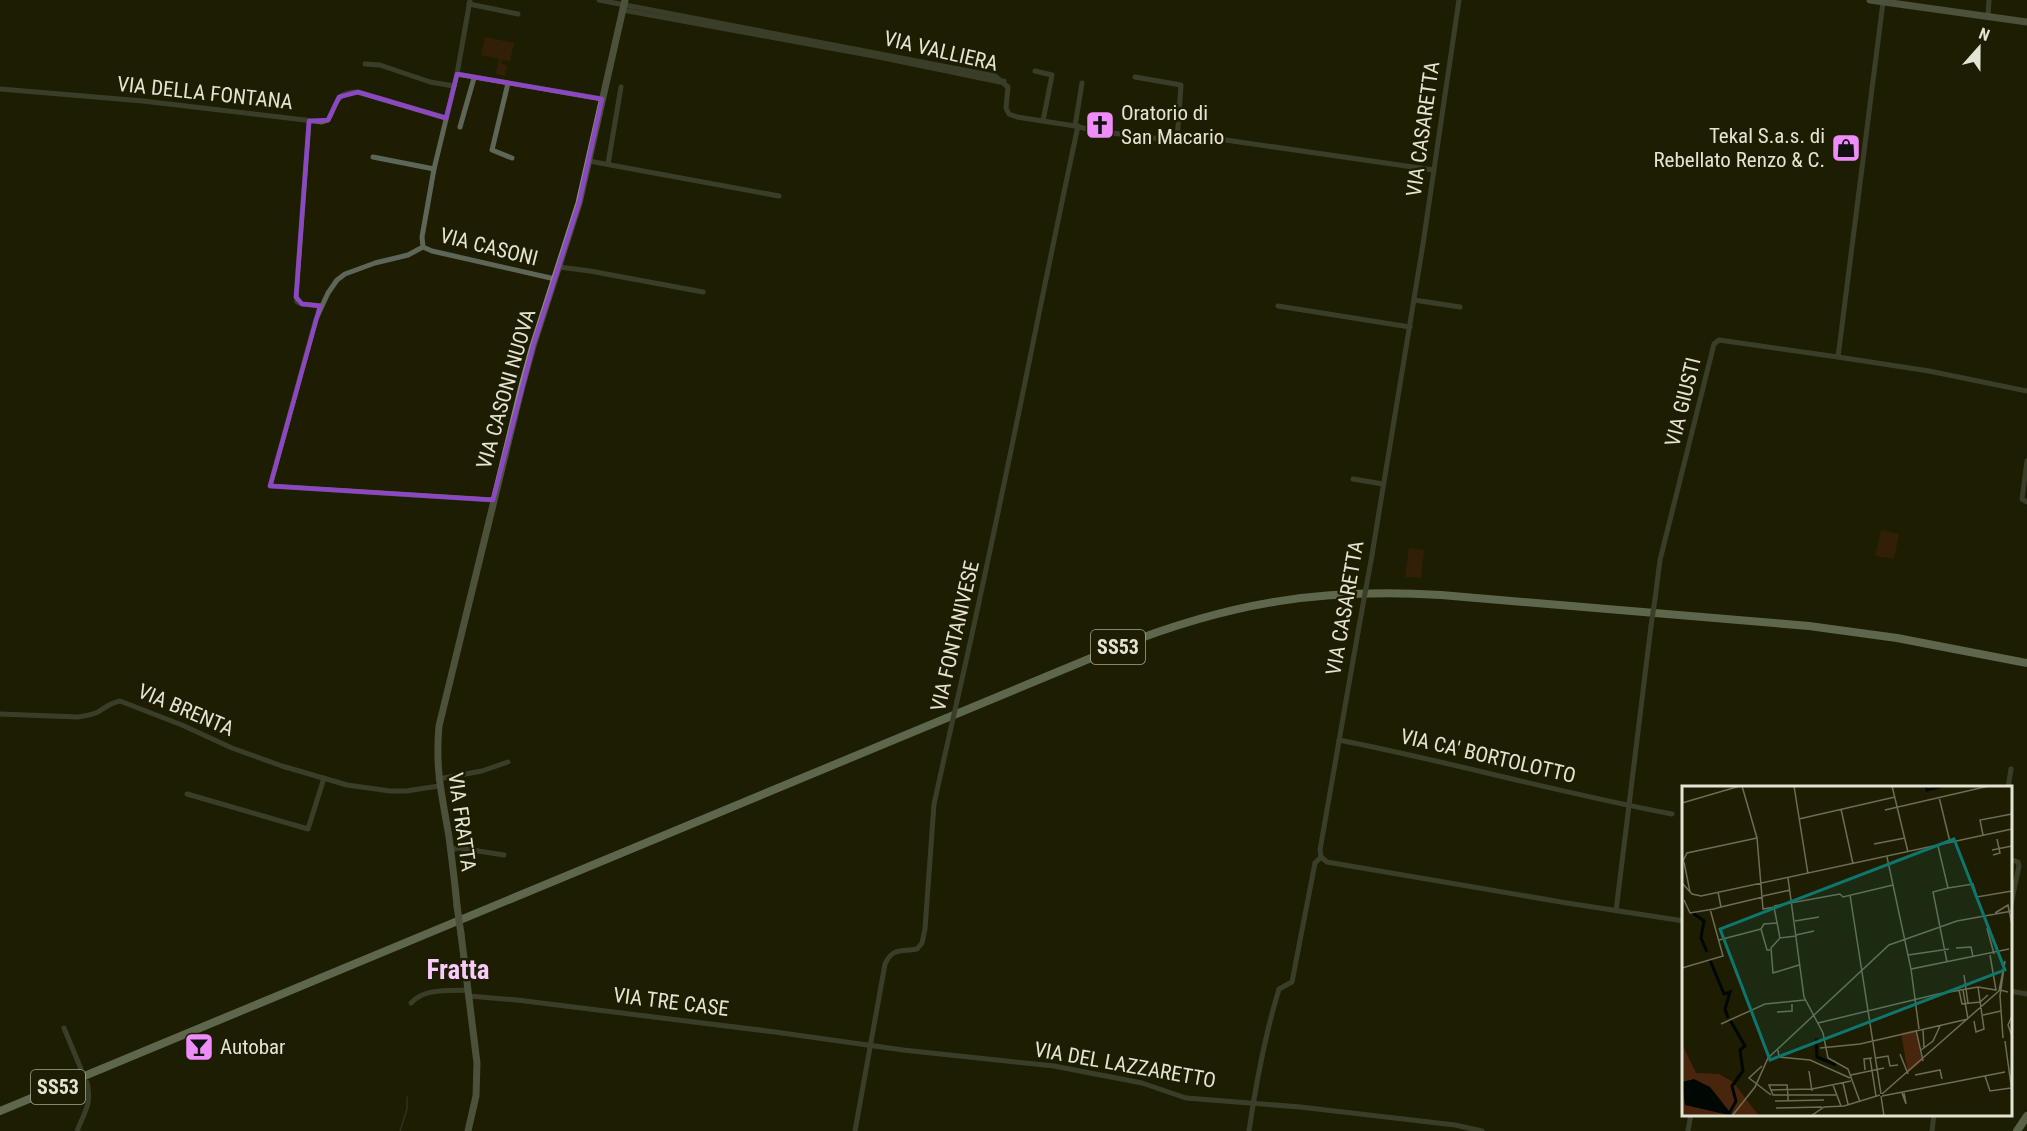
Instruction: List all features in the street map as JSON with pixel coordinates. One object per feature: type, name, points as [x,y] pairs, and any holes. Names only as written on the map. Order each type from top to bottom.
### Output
[{"type":"highway","name":"SS53","points":[[0,1111],[1120,646],[1224,611],[1320,595],[1422,594],[1809,626],[1897,638],[2027,662]]},
{"type":"main road","points":[[1870,0],[2027,22]]},
{"type":"main road","name":"VIA CASONI NUOVA","points":[[488,521],[532,346],[579,203],[624,5]]},
{"type":"main road","name":"VIA FRATTA","points":[[468,1131],[478,1083],[437,756],[439,726],[488,521]]},
{"type":"main road","points":[[2021,1131],[2027,1116]]},
{"type":"main road","points":[[2021,1131],[2027,1123]]},
{"type":"street","name":"VIA VALLIERA","points":[[599,0],[704,23],[1004,81],[1008,87],[1006,108],[1009,114],[1043,121]]},
{"type":"street","name":"VIA CASARETTA","points":[[1249,1131],[1274,1005],[1279,989],[1292,982],[1315,863],[1321,857],[1329,795],[1410,327],[1459,0]]},
{"type":"street","points":[[1988,16],[1989,0]]},
{"type":"street","name":"VIA CASONI","points":[[518,14],[470,2],[457,74],[434,169],[422,237],[423,247],[555,279]]},
{"type":"street","points":[[1883,2],[1838,357],[1929,371],[2027,391]]},
{"type":"street","points":[[365,64],[380,65],[430,82],[454,86]]},
{"type":"street","points":[[1035,71],[1052,75],[1043,121],[1096,131],[1177,141],[1205,137],[1434,170]]},
{"type":"street","points":[[457,74],[602,99]]},
{"type":"street","points":[[1135,77],[1181,86],[1177,141]]},
{"type":"street","points":[[460,127],[474,78]]},
{"type":"street","points":[[508,83],[492,150],[512,158]]},
{"type":"street","name":"VIA FONTANIVESE","points":[[855,1131],[885,964],[889,955],[898,951],[917,949],[923,936],[934,804],[996,529],[1077,126],[1082,83]]},
{"type":"street","points":[[608,164],[621,87]]},
{"type":"street","name":"VIA DELLA FONTANA","points":[[0,89],[143,101],[309,121],[296,297],[297,302],[302,304],[321,306]]},
{"type":"street","points":[[309,121],[328,120],[339,97],[345,92],[358,92],[446,118]]},
{"type":"street","points":[[373,157],[434,169]]},
{"type":"street","points":[[589,161],[780,196]]},
{"type":"street","points":[[423,247],[408,255],[375,263],[345,274],[337,280],[321,306],[270,486],[493,500]]},
{"type":"street","points":[[559,267],[703,292]]},
{"type":"street","points":[[1414,300],[1460,307]]},
{"type":"street","points":[[1278,306],[1410,327]]},
{"type":"street","name":"VIA GIUSTI","points":[[1616,911],[1660,560],[1714,344],[1719,340],[1838,357]]},
{"type":"street","points":[[2027,461],[2022,490],[2022,499],[2027,502]]},
{"type":"street","points":[[1353,479],[1383,484]]},
{"type":"street","name":"VIA BRENTA","points":[[0,714],[78,717],[90,715],[110,703],[120,701],[182,725],[232,748],[347,785],[390,791],[406,791],[439,783],[508,762]]},
{"type":"street","name":"VIA CA' BORTOLOTTO","points":[[1339,740],[1672,814]]},
{"type":"street","points":[[2008,786],[2011,769]]},
{"type":"street","points":[[187,794],[308,829],[324,778]]},
{"type":"street","points":[[450,850],[474,849],[504,855]]},
{"type":"street","points":[[1321,857],[1327,862],[1682,921]]},
{"type":"street","points":[[2012,860],[2018,862],[2019,866],[2012,888]]},
{"type":"street","points":[[2012,991],[2027,994]]},
{"type":"street","name":"VIA TRE CASE","points":[[411,1004],[417,996],[427,993],[468,993],[870,1045]]},
{"type":"street","points":[[64,1028],[81,1069]]},
{"type":"street","name":"VIA DEL LAZZARETTO","points":[[870,1045],[939,1055],[1054,1066],[1142,1083],[1186,1098],[1253,1102],[1455,1125],[1482,1131]]},
{"type":"street","points":[[76,1131],[88,1108],[90,1094],[87,1082]]},
{"type":"street","points":[[1688,1131],[1691,1116]]},
{"type":"street","points":[[1932,1131],[1934,1116]]},
{"type":"highlighted area","points":[[457,74],[602,99],[579,203],[533,346],[493,500],[270,486],[320,306],[302,304],[296,297],[309,121],[328,120],[339,97],[358,92],[446,118]]},
{"type":"shaded area","points":[[485,37],[514,43],[510,61],[502,60],[501,64],[507,65],[505,76],[496,74],[499,59],[481,55]]},
{"type":"shaded area","points":[[1881,530],[1899,534],[1894,559],[1875,556]]},
{"type":"shaded area","points":[[1409,548],[1424,550],[1421,578],[1405,577]]},
{"type":"waterway","points":[[400,1131],[407,1109],[407,1097]]},
{"type":"place","name":"Oratorio di San Macario","points":[[1100,125]]},
{"type":"place","name":"Tekal S.a.s. di Rebellato Renzo & C.","points":[[1846,148]]},
{"type":"place","name":"Autobar","points":[[199,1047]]},
{"type":"district","name":"Fratta","points":[[458,970]]}]
